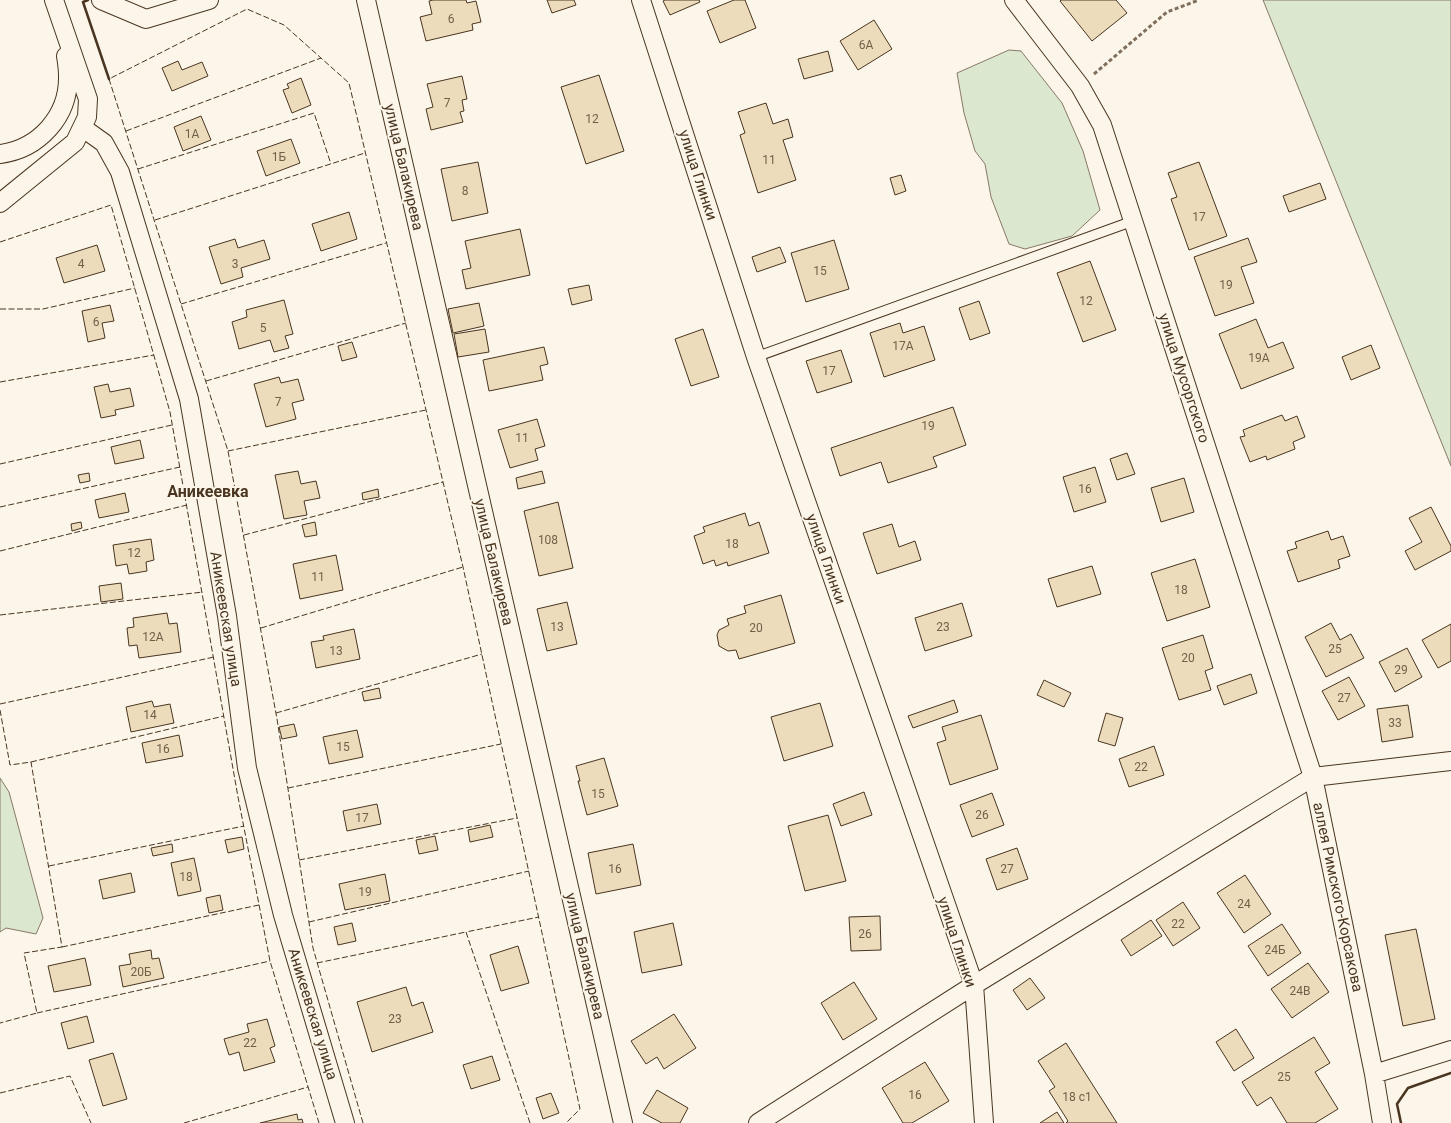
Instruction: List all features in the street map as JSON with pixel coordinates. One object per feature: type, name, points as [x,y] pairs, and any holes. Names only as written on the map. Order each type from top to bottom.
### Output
[{"type":"street","points":[[0,203],[68,148],[83,128],[87,117],[88,99],[54,0]]},
{"type":"street","points":[[101,0],[146,19],[209,0]]},
{"type":"street","name":"улица Балакирева","points":[[366,0],[623,1123]]},
{"type":"street","name":"улица Глинки","points":[[641,0],[756,357],[974,985],[984,1123]]},
{"type":"street","name":"улица Мусоргского","points":[[1014,0],[1080,86],[1102,125],[1313,777]]},
{"type":"street","points":[[0,154],[29,146],[42,136],[52,125],[64,104],[69,76],[62,21]]},
{"type":"street","name":"Аникеевская улица","points":[[83,128],[104,144],[120,172],[189,399],[227,616],[247,768],[284,915],[345,1123]]},
{"type":"street","points":[[758,1123],[974,985],[1313,777],[1451,761]]},
{"type":"street","name":"аллея Римского-Корсакова","points":[[1313,777],[1374,1074],[1382,1123]]},
{"type":"street","points":[[1374,1074],[1451,1050]]},
{"type":"lane","points":[[756,357],[1133,221]]},
{"type":"path","points":[[1080,86],[1167,12],[1199,0]]},
{"type":"green space","points":[[1263,0],[1451,0],[1451,466]]},
{"type":"green space","points":[[1009,50],[1021,51],[1062,103],[1083,151],[1100,210],[1072,236],[1025,249],[1009,244],[991,197],[985,164],[975,151],[964,113],[957,73]]},
{"type":"green space","points":[[0,778],[9,792],[43,918],[36,934],[6,928],[0,932]]},
{"type":"building","points":[[466,0],[467,3],[476,1],[481,22],[472,24],[473,30],[426,41],[420,17],[432,14],[429,1]]},
{"type":"building","points":[[547,0],[574,0],[576,5],[552,13]]},
{"type":"building","points":[[699,0],[700,2],[670,15],[663,1]]},
{"type":"building","points":[[734,0],[745,0],[756,28],[720,43],[707,11]]},
{"type":"building","points":[[1061,0],[1116,0],[1127,13],[1092,41]]},
{"type":"building","points":[[874,20],[892,49],[858,70],[840,41]]},
{"type":"building","points":[[828,51],[833,71],[804,79],[798,59]]},
{"type":"building","points":[[178,61],[182,70],[202,62],[208,76],[172,91],[162,68]]},
{"type":"building","points":[[599,75],[624,151],[586,164],[561,87]]},
{"type":"building","points":[[462,76],[467,99],[462,100],[464,111],[460,112],[463,122],[431,130],[426,109],[433,107],[427,84]]},
{"type":"building","points":[[301,78],[311,105],[292,113],[283,90],[289,88],[287,84]]},
{"type":"building","points":[[766,103],[773,124],[788,119],[793,137],[783,140],[796,180],[758,193],[740,135],[745,133],[738,112]]},
{"type":"building","points":[[201,116],[211,140],[183,151],[174,127]]},
{"type":"building","points":[[291,139],[300,163],[266,176],[257,151]]},
{"type":"building","points":[[478,162],[488,213],[452,221],[441,169]]},
{"type":"building","points":[[1199,162],[1227,236],[1189,250],[1171,199],[1177,197],[1168,173]]},
{"type":"building","points":[[901,175],[906,191],[895,195],[890,178]]},
{"type":"building","points":[[1320,183],[1326,199],[1289,212],[1283,196]]},
{"type":"building","points":[[349,212],[357,239],[321,251],[312,224]]},
{"type":"building","points":[[520,229],[530,275],[466,289],[462,270],[471,268],[465,241]]},
{"type":"building","points":[[1248,238],[1257,262],[1241,267],[1254,303],[1215,316],[1194,257]]},
{"type":"building","points":[[235,239],[238,248],[264,240],[270,259],[241,268],[243,277],[221,284],[209,247]]},
{"type":"building","points":[[834,240],[849,289],[806,302],[791,253]]},
{"type":"building","points":[[97,245],[105,271],[64,283],[56,258]]},
{"type":"building","points":[[780,247],[786,262],[757,272],[752,257]]},
{"type":"building","points":[[1090,261],[1116,330],[1083,342],[1057,273]]},
{"type":"building","points":[[589,285],[592,300],[572,305],[568,289]]},
{"type":"building","points":[[284,300],[293,334],[285,336],[289,348],[274,352],[270,340],[239,349],[232,322],[247,317],[246,310]]},
{"type":"building","points":[[979,301],[990,333],[970,340],[959,308]]},
{"type":"building","points":[[479,303],[484,326],[453,333],[448,309]]},
{"type":"building","points":[[110,305],[114,321],[102,323],[105,338],[88,342],[82,311]]},
{"type":"building","points":[[1256,319],[1268,348],[1283,342],[1294,368],[1241,389],[1219,334]]},
{"type":"building","points":[[900,323],[903,333],[924,326],[935,360],[884,377],[870,333]]},
{"type":"building","points":[[485,329],[489,352],[458,357],[454,334]]},
{"type":"building","points":[[703,329],[719,377],[691,386],[675,339]]},
{"type":"building","points":[[352,342],[357,357],[342,361],[338,346]]},
{"type":"building","points":[[1371,345],[1380,368],[1351,380],[1342,357]]},
{"type":"building","points":[[544,347],[548,364],[540,366],[543,380],[489,391],[483,360]]},
{"type":"building","points":[[841,350],[852,382],[817,393],[806,361]]},
{"type":"building","points":[[279,377],[281,383],[298,379],[304,400],[292,403],[296,419],[266,427],[254,384]]},
{"type":"building","points":[[108,384],[110,392],[130,388],[134,406],[115,410],[116,415],[101,418],[94,387]]},
{"type":"building","points":[[953,407],[966,445],[933,457],[937,467],[888,483],[881,462],[840,476],[831,448]]},
{"type":"building","points":[[1282,415],[1285,421],[1297,416],[1305,437],[1293,442],[1295,449],[1267,460],[1266,456],[1250,462],[1240,437],[1245,436],[1243,430]]},
{"type":"building","points":[[537,419],[545,446],[535,449],[538,460],[510,468],[498,430]]},
{"type":"building","points":[[140,440],[144,458],[115,464],[111,447]]},
{"type":"building","points":[[1127,453],[1135,474],[1117,480],[1110,459]]},
{"type":"building","points":[[1095,467],[1106,502],[1074,512],[1063,477]]},
{"type":"building","points":[[298,471],[301,484],[316,481],[320,498],[304,501],[307,515],[284,519],[275,475]]},
{"type":"building","points":[[542,471],[545,483],[518,489],[516,478]]},
{"type":"building","points":[[89,473],[90,481],[80,483],[78,475]]},
{"type":"building","points":[[1184,478],[1194,512],[1161,522],[1151,488]]},
{"type":"building","points":[[378,489],[379,497],[363,500],[362,493]]},
{"type":"building","points":[[125,493],[129,512],[99,518],[95,500]]},
{"type":"building","points":[[558,502],[573,568],[539,576],[524,511]]},
{"type":"building","points":[[1431,507],[1451,546],[1451,551],[1415,570],[1405,551],[1422,542],[1409,518]]},
{"type":"building","points":[[745,513],[749,526],[759,522],[769,553],[728,566],[727,562],[716,566],[714,560],[703,564],[694,536],[705,532],[703,527]]},
{"type":"building","points":[[81,522],[82,528],[72,531],[71,524]]},
{"type":"building","points":[[315,522],[317,535],[305,537],[302,525]]},
{"type":"building","points":[[892,524],[899,547],[915,541],[921,560],[877,574],[863,533]]},
{"type":"building","points":[[1328,531],[1331,540],[1343,536],[1350,556],[1338,560],[1340,568],[1298,582],[1287,551],[1297,548],[1295,542]]},
{"type":"building","points":[[151,539],[154,560],[146,562],[147,571],[129,574],[127,564],[116,566],[113,545]]},
{"type":"building","points":[[336,555],[343,590],[300,599],[293,564]]},
{"type":"building","points":[[1195,559],[1210,607],[1167,621],[1151,573]]},
{"type":"building","points":[[1092,566],[1101,594],[1057,607],[1048,579]]},
{"type":"building","points":[[121,583],[123,599],[101,602],[99,586]]},
{"type":"building","points":[[781,595],[795,643],[739,659],[736,650],[728,651],[719,646],[717,635],[719,630],[729,625],[727,619],[746,613],[744,606]]},
{"type":"building","points":[[567,602],[577,644],[547,651],[537,609]]},
{"type":"building","points":[[962,603],[972,636],[925,651],[915,618]]},
{"type":"building","points":[[167,613],[169,624],[177,623],[181,652],[139,658],[137,645],[129,646],[127,628],[134,627],[133,618]]},
{"type":"building","points":[[1331,623],[1340,640],[1351,634],[1364,658],[1326,677],[1305,637]]},
{"type":"building","points":[[1451,624],[1451,661],[1438,668],[1422,640]]},
{"type":"building","points":[[354,629],[360,659],[316,668],[311,642],[324,640],[323,636]]},
{"type":"building","points":[[1203,635],[1213,668],[1205,671],[1211,690],[1179,700],[1162,648]]},
{"type":"building","points":[[1407,648],[1422,677],[1395,692],[1379,662]]},
{"type":"building","points":[[1251,674],[1257,693],[1224,705],[1217,686]]},
{"type":"building","points":[[1349,677],[1365,706],[1338,720],[1322,691]]},
{"type":"building","points":[[1044,680],[1071,693],[1064,707],[1037,695]]},
{"type":"building","points":[[379,688],[381,698],[364,701],[362,692]]},
{"type":"building","points":[[954,700],[958,712],[913,728],[908,716]]},
{"type":"building","points":[[152,701],[154,707],[170,704],[174,723],[131,732],[126,707]]},
{"type":"building","points":[[820,703],[833,746],[784,761],[771,717]]},
{"type":"building","points":[[1408,705],[1413,737],[1382,742],[1377,709]]},
{"type":"building","points":[[1106,713],[1123,718],[1115,746],[1098,741]]},
{"type":"building","points":[[981,715],[998,769],[950,785],[937,743],[946,740],[942,727]]},
{"type":"building","points":[[294,724],[297,736],[282,739],[279,727]]},
{"type":"building","points":[[357,730],[363,757],[329,764],[323,737]]},
{"type":"building","points":[[179,735],[183,756],[146,763],[142,743]]},
{"type":"building","points":[[1154,746],[1164,775],[1129,787],[1119,759]]},
{"type":"building","points":[[604,758],[618,806],[587,815],[576,766]]},
{"type":"building","points":[[864,792],[872,815],[841,826],[833,804]]},
{"type":"building","points":[[992,793],[1004,825],[972,837],[960,805]]},
{"type":"building","points":[[377,804],[381,824],[347,831],[343,811]]},
{"type":"building","points":[[828,815],[846,881],[805,891],[788,826]]},
{"type":"building","points":[[490,825],[493,837],[470,842],[468,830]]},
{"type":"building","points":[[435,836],[438,850],[419,854],[416,840]]},
{"type":"building","points":[[242,837],[244,849],[228,853],[225,840]]},
{"type":"building","points":[[172,844],[173,852],[153,856],[151,848]]},
{"type":"building","points":[[633,844],[641,885],[596,894],[588,853]]},
{"type":"building","points":[[1017,848],[1028,879],[997,890],[986,859]]},
{"type":"building","points":[[194,858],[201,891],[178,896],[171,863]]},
{"type":"building","points":[[131,873],[135,892],[103,899],[99,880]]},
{"type":"building","points":[[385,874],[390,901],[345,910],[339,884]]},
{"type":"building","points":[[1245,875],[1271,914],[1244,933],[1217,893]]},
{"type":"building","points":[[220,895],[223,910],[209,913],[206,898]]},
{"type":"building","points":[[1183,902],[1200,928],[1173,946],[1156,920]]},
{"type":"building","points":[[880,916],[881,950],[851,951],[849,917]]},
{"type":"building","points":[[1151,920],[1162,936],[1131,956],[1121,940]]},
{"type":"building","points":[[352,923],[356,941],[338,945],[334,927]]},
{"type":"building","points":[[673,923],[682,965],[642,973],[634,932]]},
{"type":"building","points":[[1282,924],[1301,953],[1268,976],[1248,946]]},
{"type":"building","points":[[1416,929],[1435,1019],[1403,1026],[1385,935]]},
{"type":"building","points":[[518,946],[529,983],[501,991],[490,955]]},
{"type":"building","points":[[151,950],[152,959],[159,958],[164,978],[123,987],[119,966],[131,964],[129,954]]},
{"type":"building","points":[[85,958],[91,985],[54,992],[48,966]]},
{"type":"building","points":[[1308,963],[1329,992],[1292,1018],[1271,989]]},
{"type":"building","points":[[1030,978],[1045,998],[1027,1010],[1013,990]]},
{"type":"building","points":[[854,982],[877,1019],[843,1040],[821,1003]]},
{"type":"building","points":[[406,987],[412,1006],[423,1002],[433,1032],[372,1052],[357,1002]]},
{"type":"building","points":[[674,1014],[696,1048],[664,1069],[657,1057],[646,1064],[631,1041]]},
{"type":"building","points":[[87,1016],[94,1042],[68,1049],[61,1023]]},
{"type":"building","points":[[267,1019],[275,1046],[270,1048],[275,1062],[244,1071],[239,1052],[229,1055],[224,1039],[249,1032],[247,1024]]},
{"type":"building","points":[[1236,1029],[1254,1058],[1234,1071],[1216,1042]]},
{"type":"building","points":[[1314,1037],[1330,1063],[1315,1072],[1338,1109],[1315,1123],[1287,1123],[1271,1097],[1257,1106],[1242,1082]]},
{"type":"building","points":[[1066,1043],[1117,1123],[1066,1123],[1068,1121],[1049,1091],[1055,1087],[1038,1061]]},
{"type":"building","points":[[113,1053],[127,1099],[103,1106],[89,1060]]},
{"type":"building","points":[[492,1056],[500,1080],[471,1089],[463,1065]]},
{"type":"building","points":[[925,1062],[949,1101],[912,1123],[903,1123],[882,1088]]},
{"type":"building","points":[[657,1090],[688,1108],[680,1123],[662,1123],[643,1113]]},
{"type":"building","points":[[551,1093],[559,1113],[543,1119],[536,1098]]},
{"type":"building","points":[[1057,1112],[1064,1123],[1040,1123]]},
{"type":"building","points":[[297,1114],[298,1120],[302,1119],[303,1123],[260,1123]]},
{"type":"fence","points":[[363,1123],[313,948],[277,719],[228,451],[109,79],[247,9],[284,25],[349,83],[463,567],[580,1109],[566,1123]]},
{"type":"fence","points":[[126,131],[321,58]]},
{"type":"fence","points":[[138,169],[314,113],[331,164]]},
{"type":"fence","points":[[155,220],[365,153]]},
{"type":"fence","points":[[0,242],[111,205],[170,412],[238,797],[270,961],[319,1123]]},
{"type":"fence","points":[[181,304],[386,243]]},
{"type":"fence","points":[[0,309],[43,309],[135,288]]},
{"type":"fence","points":[[206,381],[406,323]]},
{"type":"fence","points":[[0,382],[154,355]]},
{"type":"fence","points":[[228,451],[426,410]]},
{"type":"fence","points":[[0,464],[172,425]]},
{"type":"fence","points":[[0,507],[180,467]]},
{"type":"fence","points":[[244,535],[443,482]]},
{"type":"fence","points":[[0,551],[187,505]]},
{"type":"fence","points":[[261,628],[463,567]]},
{"type":"fence","points":[[0,615],[203,592]]},
{"type":"fence","points":[[276,713],[482,654]]},
{"type":"fence","points":[[0,704],[214,657]]},
{"type":"fence","points":[[0,710],[10,765],[31,762],[62,947],[24,953],[37,1013],[0,1023]]},
{"type":"fence","points":[[31,762],[224,716]]},
{"type":"fence","points":[[288,788],[501,744]]},
{"type":"fence","points":[[299,860],[517,818]]},
{"type":"fence","points":[[49,866],[244,826]]},
{"type":"fence","points":[[309,922],[529,871]]},
{"type":"fence","points":[[62,947],[259,905]]},
{"type":"fence","points":[[530,1123],[466,932],[539,917]]},
{"type":"fence","points":[[317,963],[466,932]]},
{"type":"fence","points":[[37,1013],[270,961]]},
{"type":"fence","points":[[0,1093],[70,1076],[91,1123]]},
{"type":"fence","points":[[184,1123],[308,1087]]},
{"type":"wall","points":[[88,0],[83,2],[109,79]]},
{"type":"wall","points":[[1401,1123],[1397,1104],[1408,1088],[1451,1073]]},
{"type":"district","name":"Аникеевка","points":[[208,491]]}]
